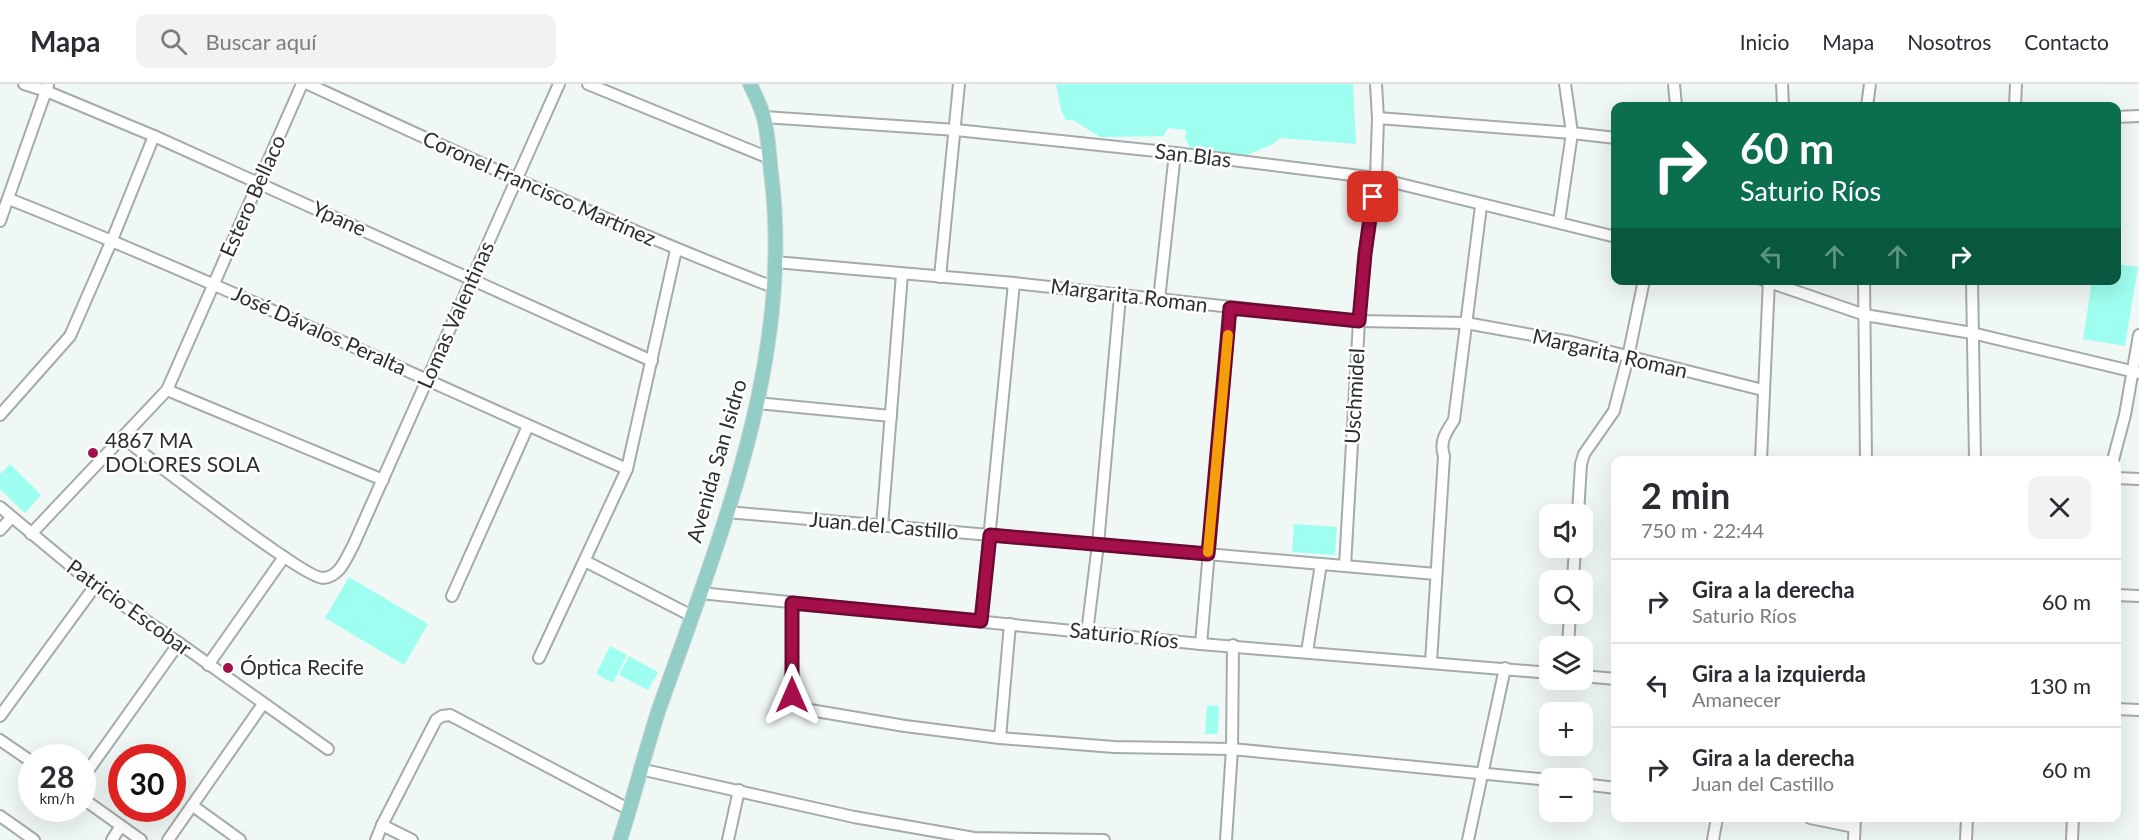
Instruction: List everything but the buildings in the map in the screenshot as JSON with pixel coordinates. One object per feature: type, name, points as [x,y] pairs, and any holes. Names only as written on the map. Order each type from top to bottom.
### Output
[{"type":"main road","name":"Avenida San Isidro","points":[[620,840],[640,769],[727,512],[757,403],[766,357],[775,262],[776,219],[764,117],[750,84]]},
{"type":"street","name":"Ypane","points":[[24,84],[47,87],[652,361]]},
{"type":"street","name":"Estero Bellaco","points":[[31,534],[168,390],[302,84]]},
{"type":"street","name":"Coronel Francisco Martínez","points":[[308,84],[676,250],[773,287]]},
{"type":"street","name":"Lomas Valentinas","points":[[284,557],[312,576],[328,578],[339,570],[353,546],[559,84]]},
{"type":"street","points":[[588,84],[769,158]]},
{"type":"street","points":[[940,277],[959,84]]},
{"type":"street","name":"Uschmidel","points":[[1345,566],[1359,321],[1365,254],[1376,178],[1378,118],[1376,84]]},
{"type":"street","points":[[1559,222],[1572,133],[1565,84]]},
{"type":"street","points":[[1674,84],[1676,102]]},
{"type":"street","points":[[1782,84],[1783,102]]},
{"type":"street","points":[[1868,102],[1870,84]]},
{"type":"street","points":[[2015,102],[2016,84]]},
{"type":"street","points":[[0,221],[47,87]]},
{"type":"street","name":"San Blas","points":[[764,117],[956,130],[1175,153],[1376,178],[1481,206],[1611,236]]},
{"type":"street","points":[[2121,117],[2139,117]]},
{"type":"street","points":[[1378,118],[1611,137]]},
{"type":"street","points":[[0,415],[69,336],[112,240],[154,136]]},
{"type":"street","points":[[1159,300],[1175,153]]},
{"type":"street","name":"José Dávalos Peralta","points":[[9,199],[214,284],[627,469]]},
{"type":"street","points":[[1431,662],[1444,456],[1442,443],[1454,420],[1481,206]]},
{"type":"street","points":[[539,658],[627,469],[676,250]]},
{"type":"street","name":"Margarita Roman","points":[[775,262],[1014,283],[1359,321],[1466,323],[1571,342],[1763,390]]},
{"type":"street","points":[[882,526],[902,274]]},
{"type":"street","points":[[981,621],[1014,283]]},
{"type":"street","points":[[1579,504],[1581,464],[1584,454],[1614,411],[1643,285]]},
{"type":"street","points":[[1761,456],[1767,285]]},
{"type":"street","points":[[1779,285],[1865,315],[1972,333],[2136,373]]},
{"type":"street","points":[[1864,285],[1866,456]]},
{"type":"street","points":[[1972,285],[1975,456]]},
{"type":"street","points":[[1087,633],[1098,544],[1120,296]]},
{"type":"street","points":[[1201,644],[1230,308]]},
{"type":"street","points":[[2114,456],[2136,373],[2139,336]]},
{"type":"street","points":[[168,390],[383,480]]},
{"type":"street","points":[[757,403],[891,416]]},
{"type":"street","points":[[452,596],[528,426]]},
{"type":"street","points":[[123,438],[284,557],[208,665]]},
{"type":"street","points":[[2121,478],[2139,479]]},
{"type":"street","name":"Patricio Escobar","points":[[0,507],[94,586],[179,643],[328,749]]},
{"type":"street","name":"Juan del Castillo","points":[[727,512],[1436,574]]},
{"type":"street","points":[[0,531],[11,518]]},
{"type":"street","points":[[585,561],[692,616]]},
{"type":"street","points":[[1307,652],[1321,564]]},
{"type":"street","points":[[0,716],[94,586]]},
{"type":"street","name":"Saturio Ríos","points":[[700,592],[1201,644],[1539,672]]},
{"type":"street","points":[[2121,595],[2139,596]]},
{"type":"street","points":[[792,603],[792,695],[798,705],[804,709],[905,726],[1000,738],[1114,747],[1232,748],[1539,779]]},
{"type":"street","points":[[1000,738],[1010,624]]},
{"type":"street","points":[[96,759],[179,643]]},
{"type":"street","points":[[1226,840],[1232,748],[1233,645]]},
{"type":"street","points":[[1467,840],[1505,668]]},
{"type":"street","points":[[1593,677],[1611,679]]},
{"type":"street","points":[[168,840],[263,704]]},
{"type":"street","points":[[2121,709],[2139,710]]},
{"type":"street","points":[[376,840],[436,720],[450,715],[630,810]]},
{"type":"street","points":[[0,741],[18,753]]},
{"type":"street","points":[[640,769],[854,817],[974,839],[1104,840]]},
{"type":"street","points":[[1593,785],[1611,787]]},
{"type":"street","points":[[728,840],[739,790]]},
{"type":"street","points":[[193,806],[240,840]]},
{"type":"street","points":[[96,809],[141,840]]},
{"type":"street","points":[[0,816],[34,840]]},
{"type":"street","points":[[1713,840],[1716,822]]},
{"type":"street","points":[[1854,822],[1854,840]]},
{"type":"street","points":[[1966,840],[1967,822]]},
{"type":"street","points":[[2073,822],[2073,840]]},
{"type":"street","points":[[382,825],[412,840]]},
{"type":"street","points":[[112,840],[120,827]]},
{"type":"green space","points":[[1056,84],[1353,84],[1356,144],[1280,138],[1273,144],[1242,157],[1194,153],[1185,139],[1186,130],[1168,128],[1164,136],[1100,137],[1073,120],[1066,120],[1061,110]]},
{"type":"green space","points":[[2121,265],[2138,267],[2125,346],[2083,339],[2091,285],[2121,285]]},
{"type":"green space","points":[[10,464],[41,495],[25,513],[0,489],[0,474]]},
{"type":"green space","points":[[1294,524],[1337,527],[1335,555],[1292,552]]},
{"type":"green space","points":[[349,577],[428,624],[404,665],[325,618]]},
{"type":"green space","points":[[610,646],[627,655],[613,683],[596,674]]},
{"type":"green space","points":[[629,656],[658,672],[648,690],[619,675]]},
{"type":"green space","points":[[1207,705],[1219,706],[1218,734],[1205,734]]},
{"type":"slow traffic","points":[[1208,552],[1228,335]]},
{"type":"place","name":"4867 MA DOLORES SOLA","points":[[93,453]]},
{"type":"place","name":"Óptica Recife","points":[[228,668]]},
{"type":"route","points":[[792,695],[792,603],[981,621],[990,535],[1208,554],[1230,308],[1359,321],[1373,197]]}]
